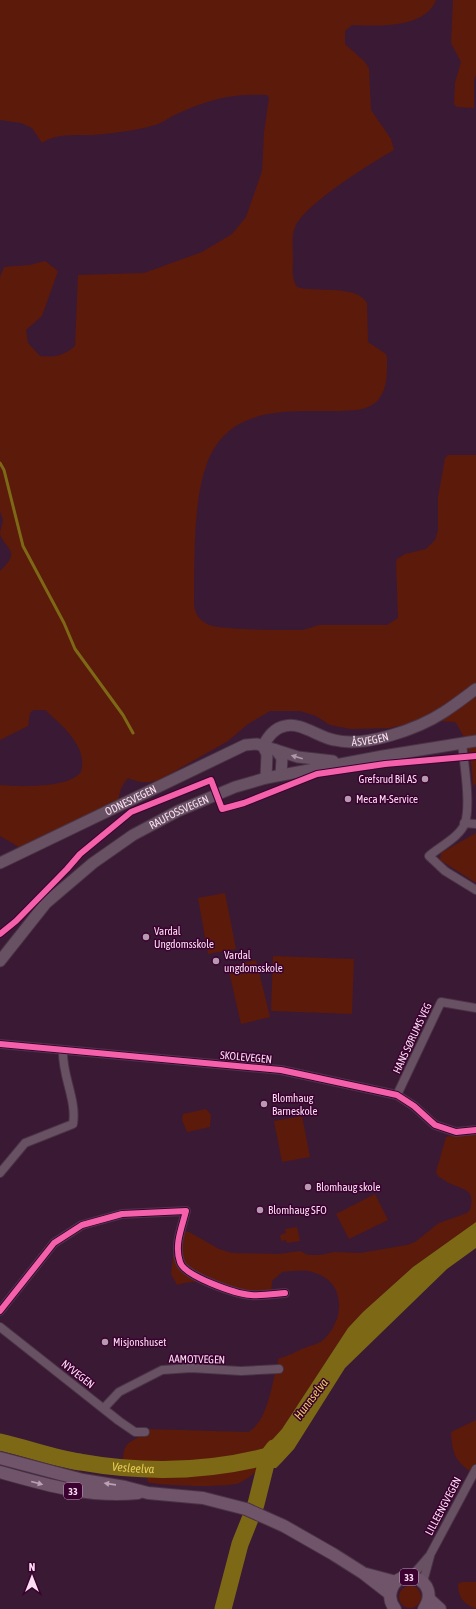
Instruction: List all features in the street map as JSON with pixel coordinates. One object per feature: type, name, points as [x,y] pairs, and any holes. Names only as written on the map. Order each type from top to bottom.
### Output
[{"type":"main road","name":"ÅSVEGEN","points":[[263,746],[268,736],[276,730],[288,725],[295,726],[333,740],[346,742],[372,739],[405,731],[443,713],[476,689]]},
{"type":"main road","name":"RAUFOSSVEGEN","points":[[0,961],[46,903],[93,863],[133,835],[178,811],[235,787],[266,778],[347,762],[476,741]]},
{"type":"main road","name":"ODNESVEGEN","points":[[0,863],[241,746],[252,744],[307,759],[347,762]]},
{"type":"main road","points":[[263,746],[267,754],[266,778]]},
{"type":"main road","points":[[276,750],[282,758],[281,775]]},
{"type":"main road","name":"33","points":[[0,1458],[64,1476],[148,1492],[203,1498],[234,1505],[277,1522],[363,1573],[390,1594]]},
{"type":"main road","name":"33","points":[[0,1472],[79,1492],[123,1495],[148,1492]]},
{"type":"main road","name":"33","points":[[363,1573],[396,1582]]},
{"type":"main road","name":"33","points":[[395,1609],[391,1603],[390,1594],[396,1582],[402,1578],[411,1577],[423,1582],[428,1589],[426,1604],[440,1609]]},
{"type":"street","points":[[462,744],[466,780],[464,823],[456,835],[428,856],[445,871],[476,890]]},
{"type":"street","points":[[464,823],[476,824]]},
{"type":"street","name":"HANS SØRUMS VEG","points":[[397,1095],[441,1002],[476,1008]]},
{"type":"street","name":"SKOLEVEGEN","points":[[0,1044],[281,1070],[397,1095],[414,1106],[435,1125],[456,1132],[476,1130]]},
{"type":"street","points":[[0,1173],[25,1143],[73,1124],[75,1114],[63,1069],[63,1051]]},
{"type":"street","points":[[0,1311],[54,1243],[82,1225],[122,1214],[162,1211],[186,1211],[177,1245],[180,1263],[186,1270],[237,1293],[252,1295],[285,1293]]},
{"type":"street","name":"NYVEGEN","points":[[0,1327],[135,1432],[145,1432]]},
{"type":"street","name":"AAMOTVEGEN","points":[[104,1408],[119,1392],[162,1370],[191,1368],[241,1371],[279,1369]]},
{"type":"street","name":"LILLEENGVEGEN","points":[[411,1577],[430,1555],[476,1469]]},
{"type":"street","name":"LILLEENGVEGEN","points":[[423,1582],[430,1555]]},
{"type":"shaded area","points":[[0,0],[436,0],[430,9],[422,16],[411,21],[399,24],[374,26],[352,25],[345,31],[345,44],[364,61],[369,68],[371,110],[391,139],[394,150],[355,174],[311,207],[295,227],[293,234],[293,273],[297,287],[354,293],[362,297],[367,303],[368,342],[386,354],[387,358],[385,388],[375,403],[371,406],[358,410],[273,413],[257,417],[242,423],[229,431],[217,444],[209,459],[203,478],[199,499],[196,521],[194,604],[196,613],[201,620],[213,626],[222,627],[303,630],[319,625],[387,625],[398,618],[397,559],[405,554],[426,549],[435,540],[438,531],[438,497],[445,458],[448,455],[476,455],[476,784],[473,786],[472,769],[467,744],[455,722],[421,720],[390,728],[351,729],[330,725],[316,716],[300,711],[270,711],[248,724],[228,741],[161,779],[152,782],[144,782],[128,778],[120,793],[119,810],[76,833],[24,850],[0,836],[0,785],[30,786],[54,784],[65,781],[74,778],[80,773],[82,758],[73,738],[45,710],[33,710],[30,713],[28,726],[0,740],[0,571],[7,564],[11,554],[0,533],[3,520],[0,511],[0,277],[4,267],[30,265],[45,261],[58,271],[42,316],[26,330],[28,343],[40,356],[50,357],[67,352],[75,346],[78,275],[144,273],[202,252],[232,234],[246,217],[262,171],[264,132],[269,98],[267,95],[232,96],[190,108],[161,123],[149,127],[96,135],[56,137],[48,139],[42,143],[32,128],[21,123],[0,120]]},
{"type":"shaded area","points":[[453,0],[476,0],[476,74],[474,80],[474,108],[457,107],[454,104],[455,83],[461,62],[451,43]]},
{"type":"shaded area","points":[[476,833],[476,883],[440,860],[441,853]]},
{"type":"shaded area","points":[[225,893],[236,949],[208,954],[198,898]]},
{"type":"shaded area","points":[[273,956],[354,959],[352,1014],[271,1011]]},
{"type":"shaded area","points":[[256,960],[270,1017],[241,1024],[228,967]]},
{"type":"shaded area","points":[[206,1109],[211,1115],[210,1127],[187,1132],[182,1120],[183,1114]]},
{"type":"shaded area","points":[[302,1116],[310,1157],[282,1162],[274,1121]]},
{"type":"shaded area","points":[[476,1131],[476,1222],[413,1267],[363,1312],[348,1328],[282,1429],[262,1451],[255,1466],[258,1468],[252,1475],[247,1479],[233,1485],[165,1485],[148,1482],[144,1466],[123,1460],[125,1447],[137,1438],[145,1429],[248,1432],[255,1427],[265,1410],[279,1358],[285,1357],[324,1340],[337,1320],[339,1301],[337,1292],[332,1284],[325,1278],[307,1271],[282,1272],[272,1281],[271,1297],[235,1295],[222,1292],[200,1282],[177,1285],[171,1274],[176,1230],[189,1232],[219,1249],[232,1253],[279,1254],[300,1251],[308,1255],[321,1255],[334,1252],[360,1253],[407,1245],[415,1242],[439,1223],[467,1213],[470,1210],[470,1194],[438,1176],[436,1172],[446,1137]]},
{"type":"shaded area","points":[[375,1194],[388,1220],[349,1239],[336,1214]]},
{"type":"shaded area","points":[[297,1227],[300,1241],[287,1243],[286,1240],[281,1241],[280,1235],[286,1233],[285,1229]]},
{"type":"shaded area","points":[[476,1420],[476,1475],[469,1471],[456,1458],[451,1432]]},
{"type":"shaded area","points":[[462,1582],[476,1582],[476,1609],[462,1600],[458,1589],[458,1584]]},
{"type":"shaded area","points":[[406,1586],[414,1586],[421,1593],[421,1601],[414,1608],[406,1608],[399,1601],[399,1593]]},
{"type":"water","points":[[476,1222],[476,1248],[447,1269],[345,1368],[294,1449],[282,1462],[276,1468],[258,1468],[251,1460],[250,1455],[262,1451],[282,1429],[348,1328],[363,1312],[413,1267]]},
{"type":"waterway","points":[[0,463],[4,470],[23,546],[64,623],[75,649],[123,715],[133,733]]},
{"type":"waterway","name":"Vesleelva","points":[[0,1442],[70,1460],[103,1466],[127,1468],[198,1468],[268,1456]]},
{"type":"waterway","name":"Hunnselva","points":[[223,1609],[240,1544],[256,1504],[268,1456],[274,1448]]},
{"type":"cycle path","points":[[0,934],[16,921],[80,854],[131,812],[211,780],[222,809],[244,803],[317,774],[385,764],[476,756]]},
{"type":"cycle path","points":[[0,1044],[281,1070],[397,1095],[414,1106],[435,1125],[456,1132],[476,1130]]},
{"type":"cycle path","points":[[0,1311],[54,1243],[82,1225],[122,1214],[186,1211],[179,1236],[178,1256],[180,1262],[191,1273],[223,1288],[244,1294],[259,1295],[285,1293]]},
{"type":"place","name":"Grefsrud Bil AS","points":[[425,779]]},
{"type":"place","name":"Meca M-Service","points":[[348,799]]},
{"type":"place","name":"Vardal Ungdomsskole","points":[[146,937]]},
{"type":"place","name":"Vardal ungdomsskole","points":[[216,961]]},
{"type":"place","name":"Blomhaug Barneskole","points":[[264,1104]]},
{"type":"place","name":"Blomhaug skole","points":[[308,1187]]},
{"type":"place","name":"Blomhaug SFO","points":[[260,1210]]},
{"type":"place","name":"Misjonshuset","points":[[105,1342]]}]
